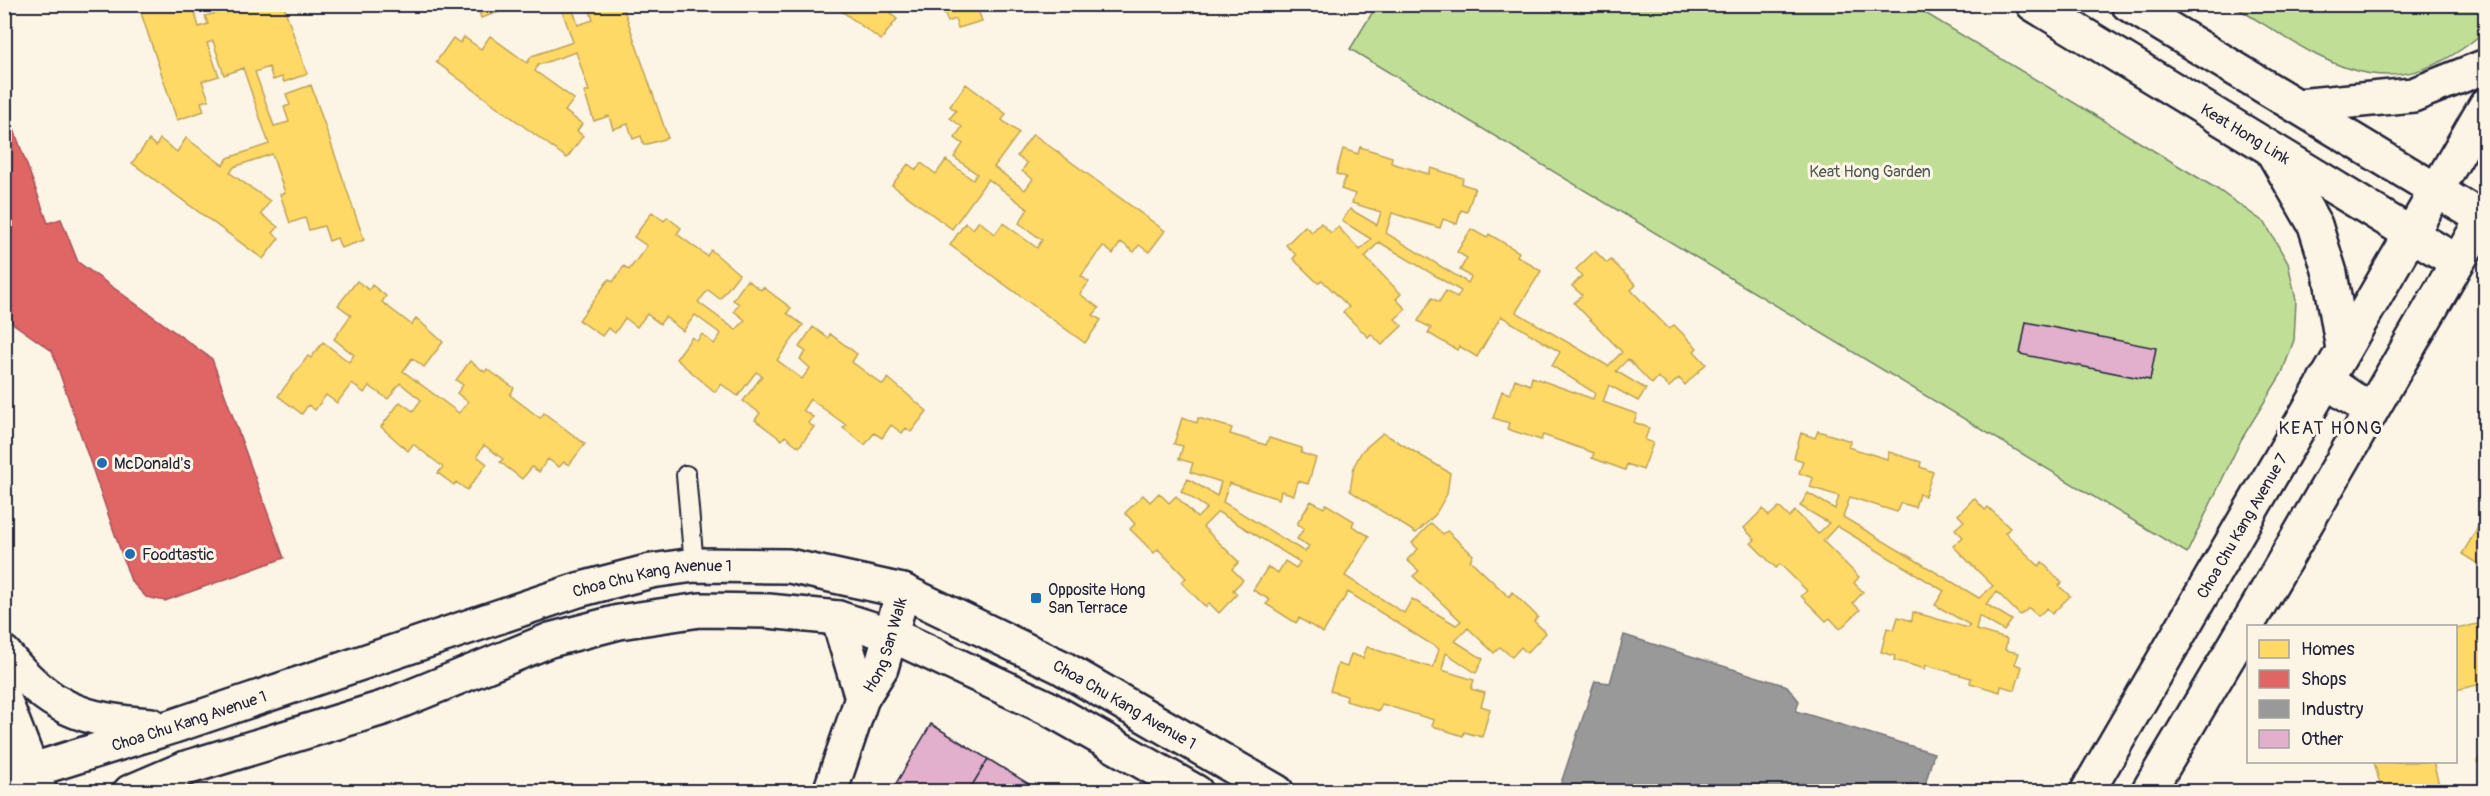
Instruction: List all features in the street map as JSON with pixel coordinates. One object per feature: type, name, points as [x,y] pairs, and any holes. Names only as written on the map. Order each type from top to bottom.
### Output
[{"type":"street","name":"Keat Hong Link","points":[[2033,4],[2457,262]]},
{"type":"street","points":[[2128,4],[2484,215],[2148,792]]},
{"type":"street","points":[[2298,106],[2413,95],[2486,66]]},
{"type":"street","name":"Choa Chu Kang Avenue 7","points":[[2087,792],[2435,188],[2486,105]]},
{"type":"street","points":[[2271,148],[2315,225],[2330,273],[2343,349]]},
{"type":"street","points":[[2325,380],[2371,411]]},
{"type":"street","name":"Choa Chu Kang Avenue 1","points":[[25,780],[171,727],[578,590],[651,571],[694,565],[789,566],[903,591],[1061,667],[1277,792]]},
{"type":"street","name":"Hong San Walk","points":[[830,792],[862,698],[881,668],[903,591]]},
{"type":"street","points":[[129,792],[180,780],[383,708],[550,640],[619,622],[700,610],[768,611],[838,618],[892,635],[1046,707],[1196,792]]},
{"type":"street","name":"Hong San Walk","points":[[838,618],[862,698]]},
{"type":"street","points":[[4,653],[45,693],[68,710],[105,722],[171,727]]},
{"type":"street","points":[[4,699],[25,780]]},
{"type":"lane","points":[[686,475],[694,565]]},
{"type":"green space","name":"Keat Hong Garden","points":[[1377,5],[1912,5],[2217,189],[2265,223],[2288,263],[2296,300],[2294,340],[2282,373],[2241,440],[2187,553],[1350,49]]},
{"type":"green space","points":[[2232,5],[2485,5],[2485,31],[2450,57],[2417,71],[2386,75],[2356,71],[2327,60]]},
{"type":"building: Homes","points":[[138,4],[192,4],[199,27],[208,24],[205,16],[217,13],[214,4],[283,4],[307,74],[284,82],[282,77],[273,80],[269,67],[255,72],[274,126],[289,122],[284,107],[290,105],[286,94],[311,85],[364,240],[341,248],[337,238],[329,241],[324,226],[309,230],[305,218],[290,223],[280,194],[285,193],[272,154],[234,167],[230,173],[270,201],[261,214],[278,227],[273,233],[279,238],[263,259],[132,163],[149,140],[156,146],[160,139],[177,152],[186,138],[223,165],[228,158],[269,144],[243,68],[224,75],[213,41],[207,43],[219,76],[202,81],[209,100],[201,102],[204,111],[177,120]]},
{"type":"building: Homes","points":[[477,4],[506,4],[508,9],[481,18]]},
{"type":"building: Homes","points":[[560,4],[571,4],[578,25],[593,20],[588,5],[622,4],[668,138],[644,145],[641,136],[633,139],[628,124],[613,129],[609,116],[594,121],[584,92],[589,91],[576,52],[538,65],[535,71],[574,99],[565,111],[582,124],[577,131],[583,136],[567,158],[436,62],[453,38],[460,43],[464,37],[481,49],[490,36],[527,63],[532,56],[573,42]]},
{"type":"building: Homes","points":[[832,4],[892,4],[896,7],[891,14],[897,19],[881,40]]},
{"type":"building: Homes","points":[[925,4],[976,4],[982,21],[958,28],[955,19],[948,22],[942,7],[927,11]]},
{"type":"building: Homes","points":[[966,84],[1006,114],[1002,120],[1019,133],[994,167],[1025,190],[1033,179],[1022,171],[1027,163],[1017,156],[1033,134],[1165,231],[1149,252],[1139,245],[1134,252],[1121,242],[1113,254],[1103,246],[1081,276],[1089,282],[1080,294],[1099,308],[1093,315],[1101,320],[1085,343],[950,245],[965,223],[973,229],[979,221],[995,234],[1003,223],[1037,248],[1042,240],[1019,223],[1028,209],[988,179],[952,229],[892,185],[908,164],[916,170],[921,163],[936,174],[946,160],[973,180],[977,174],[954,157],[963,144],[955,138],[962,127],[950,118],[956,111],[950,106]]},
{"type":"building: Homes","points":[[1360,147],[1392,157],[1391,163],[1429,174],[1431,168],[1463,178],[1462,184],[1475,188],[1467,212],[1461,210],[1457,224],[1443,219],[1440,228],[1392,213],[1386,233],[1468,283],[1471,277],[1460,270],[1467,258],[1457,252],[1471,229],[1487,238],[1489,234],[1519,252],[1517,256],[1541,271],[1516,312],[1608,366],[1622,352],[1574,303],[1582,295],[1572,286],[1582,276],[1576,269],[1595,251],[1607,263],[1611,260],[1636,285],[1631,290],[1669,329],[1674,325],[1697,348],[1694,351],[1706,364],[1685,385],[1679,378],[1669,387],[1658,377],[1652,384],[1628,359],[1616,371],[1646,389],[1638,401],[1609,385],[1603,402],[1637,414],[1634,422],[1649,428],[1645,440],[1653,443],[1643,470],[1627,464],[1625,470],[1592,458],[1594,453],[1543,435],[1541,440],[1507,429],[1509,423],[1493,418],[1502,391],[1510,394],[1515,379],[1530,385],[1532,377],[1593,399],[1595,393],[1552,366],[1560,352],[1501,316],[1477,357],[1459,346],[1457,350],[1428,333],[1431,328],[1418,321],[1432,298],[1439,302],[1446,291],[1457,298],[1461,291],[1379,242],[1365,257],[1401,294],[1396,299],[1406,309],[1395,319],[1402,326],[1382,345],[1371,334],[1368,337],[1343,312],[1349,307],[1322,280],[1318,283],[1293,259],[1296,255],[1286,245],[1305,226],[1312,232],[1321,223],[1331,233],[1338,227],[1360,250],[1371,239],[1342,221],[1350,209],[1377,225],[1381,212],[1352,203],[1355,194],[1341,189],[1346,177],[1336,174],[1343,149],[1358,154]]},
{"type":"building: Homes","points":[[652,212],[664,221],[667,217],[681,228],[677,234],[707,256],[711,250],[739,274],[720,299],[708,290],[698,302],[736,330],[745,320],[734,311],[739,304],[733,300],[747,280],[761,290],[763,287],[791,308],[787,313],[803,325],[777,360],[802,379],[810,368],[800,359],[806,352],[799,347],[813,327],[828,338],[830,334],[857,354],[852,362],[883,385],[888,378],[927,411],[911,432],[906,428],[902,433],[891,425],[882,438],[874,433],[865,445],[843,428],[846,425],[810,399],[803,410],[813,417],[808,423],[814,427],[799,447],[785,436],[782,440],[755,420],[760,413],[743,401],[762,376],[756,372],[738,396],[721,384],[715,392],[676,359],[692,337],[697,341],[702,334],[714,344],[721,334],[695,315],[683,331],[665,317],[660,324],[647,314],[637,327],[625,318],[615,333],[608,328],[602,336],[579,320],[609,279],[613,282],[624,266],[629,270],[647,246],[634,237]]},
{"type":"building: Homes","points":[[357,281],[369,290],[372,285],[386,296],[382,302],[412,325],[416,318],[443,342],[424,367],[412,358],[403,371],[459,413],[468,402],[457,393],[463,385],[456,380],[470,361],[485,372],[487,369],[514,388],[510,395],[540,418],[544,413],[585,444],[569,465],[564,462],[559,467],[548,459],[539,472],[532,467],[522,479],[500,462],[503,459],[484,445],[477,456],[487,464],[467,490],[456,482],[454,485],[438,473],[443,467],[413,444],[408,451],[381,427],[400,402],[413,411],[421,400],[400,383],[388,399],[369,386],[364,393],[352,383],[337,403],[326,395],[315,410],[308,405],[302,414],[278,396],[308,356],[311,358],[323,342],[349,362],[354,355],[334,339],[351,315],[338,305]]},
{"type":"building: Homes","points":[[1182,418],[1197,423],[1198,418],[1232,428],[1230,434],[1266,445],[1269,438],[1302,448],[1301,453],[1316,458],[1308,484],[1298,481],[1294,495],[1281,491],[1279,499],[1229,483],[1223,502],[1305,552],[1309,546],[1297,539],[1304,528],[1297,524],[1311,501],[1324,508],[1326,504],[1354,521],[1352,526],[1369,536],[1345,576],[1404,613],[1412,599],[1456,625],[1461,621],[1413,576],[1419,571],[1407,560],[1418,549],[1412,543],[1431,523],[1443,534],[1447,531],[1473,555],[1470,560],[1509,597],[1512,592],[1538,617],[1534,621],[1546,633],[1527,653],[1521,647],[1512,657],[1500,647],[1494,653],[1468,628],[1455,641],[1483,659],[1476,673],[1446,653],[1442,670],[1474,680],[1471,689],[1485,693],[1481,706],[1490,709],[1482,737],[1464,732],[1463,736],[1432,726],[1434,720],[1382,704],[1379,711],[1346,701],[1347,696],[1330,691],[1338,664],[1347,667],[1351,654],[1363,658],[1367,647],[1433,668],[1439,649],[1348,592],[1323,633],[1299,618],[1296,623],[1266,604],[1270,600],[1253,590],[1268,567],[1278,573],[1285,561],[1296,568],[1300,562],[1218,512],[1203,527],[1239,562],[1232,569],[1243,580],[1233,590],[1237,594],[1219,613],[1209,603],[1206,607],[1181,582],[1186,578],[1158,549],[1154,553],[1130,529],[1135,524],[1125,513],[1143,495],[1150,502],[1159,493],[1169,503],[1176,496],[1197,518],[1207,508],[1181,491],[1188,479],[1217,496],[1221,482],[1190,472],[1193,463],[1179,459],[1183,446],[1174,444]]},
{"type":"building: Homes","points":[[1818,431],[1851,441],[1848,447],[1887,459],[1889,452],[1921,462],[1920,467],[1933,472],[1925,496],[1919,494],[1915,507],[1900,503],[1897,512],[1850,497],[1843,517],[1979,598],[1993,586],[1953,546],[1963,537],[1955,529],[1964,521],[1958,515],[1974,498],[1985,510],[1988,507],[2010,528],[2005,533],[2039,566],[2042,562],[2062,583],[2059,586],[2070,596],[2052,614],[2047,608],[2038,616],[2029,608],[2020,615],[1997,592],[1986,604],[2012,620],[2004,631],[1979,616],[1976,630],[2007,639],[2005,650],[2019,653],[2015,664],[2022,667],[2015,690],[2001,686],[2000,692],[1970,683],[1971,678],[1926,665],[1925,669],[1894,660],[1895,656],[1881,652],[1887,628],[1894,630],[1898,617],[1912,621],[1913,612],[1968,628],[1970,625],[1935,605],[1944,591],[1837,526],[1823,541],[1859,577],[1854,583],[1863,592],[1853,603],[1860,610],[1840,629],[1830,618],[1826,621],[1801,596],[1807,591],[1780,564],[1776,568],[1751,543],[1755,540],[1744,528],[1763,509],[1769,516],[1779,507],[1789,517],[1795,511],[1818,534],[1829,523],[1800,506],[1808,493],[1835,509],[1839,496],[1810,487],[1813,478],[1799,473],[1803,461],[1794,458],[1801,433],[1815,438]]},
{"type":"building: Homes","points":[[1383,433],[1450,473],[1447,494],[1435,515],[1416,533],[1350,491],[1354,466],[1362,451]]},
{"type":"building: Homes","points":[[2486,514],[2486,569],[2462,554]]},
{"type":"building: Homes","points":[[2486,622],[2486,683],[2457,690],[2457,629]]},
{"type":"building: Homes","points":[[2486,746],[2486,775],[2481,773],[2485,766],[2477,762]]},
{"type":"building: Homes","points":[[2374,763],[2433,763],[2441,792],[2382,792]]},
{"type":"building: Homes","points":[[544,784],[566,784],[593,792],[516,792]]},
{"type":"building: Shops","points":[[4,102],[48,223],[61,219],[78,262],[212,359],[284,558],[165,601],[146,597],[131,581],[52,351],[4,317]]},
{"type":"building: Industry","points":[[1624,635],[1787,686],[1799,701],[1796,711],[1934,753],[1923,792],[1558,792],[1595,681],[1610,683]]},
{"type":"building: Other","points":[[2026,322],[2156,348],[2150,380],[2020,354]]},
{"type":"building: Other","points":[[931,724],[988,759],[968,792],[891,792]]},
{"type":"building: Other","points":[[988,759],[1042,792],[968,792]]},
{"type":"place","name":"McDonald's","points":[[102,463]]},
{"type":"place","name":"Foodtastic","points":[[130,554]]},
{"type":"place","name":"Opposite Hong San Terrace","points":[[1036,598]]},
{"type":"district","name":"KEAT HONG","points":[[2331,428]]}]
